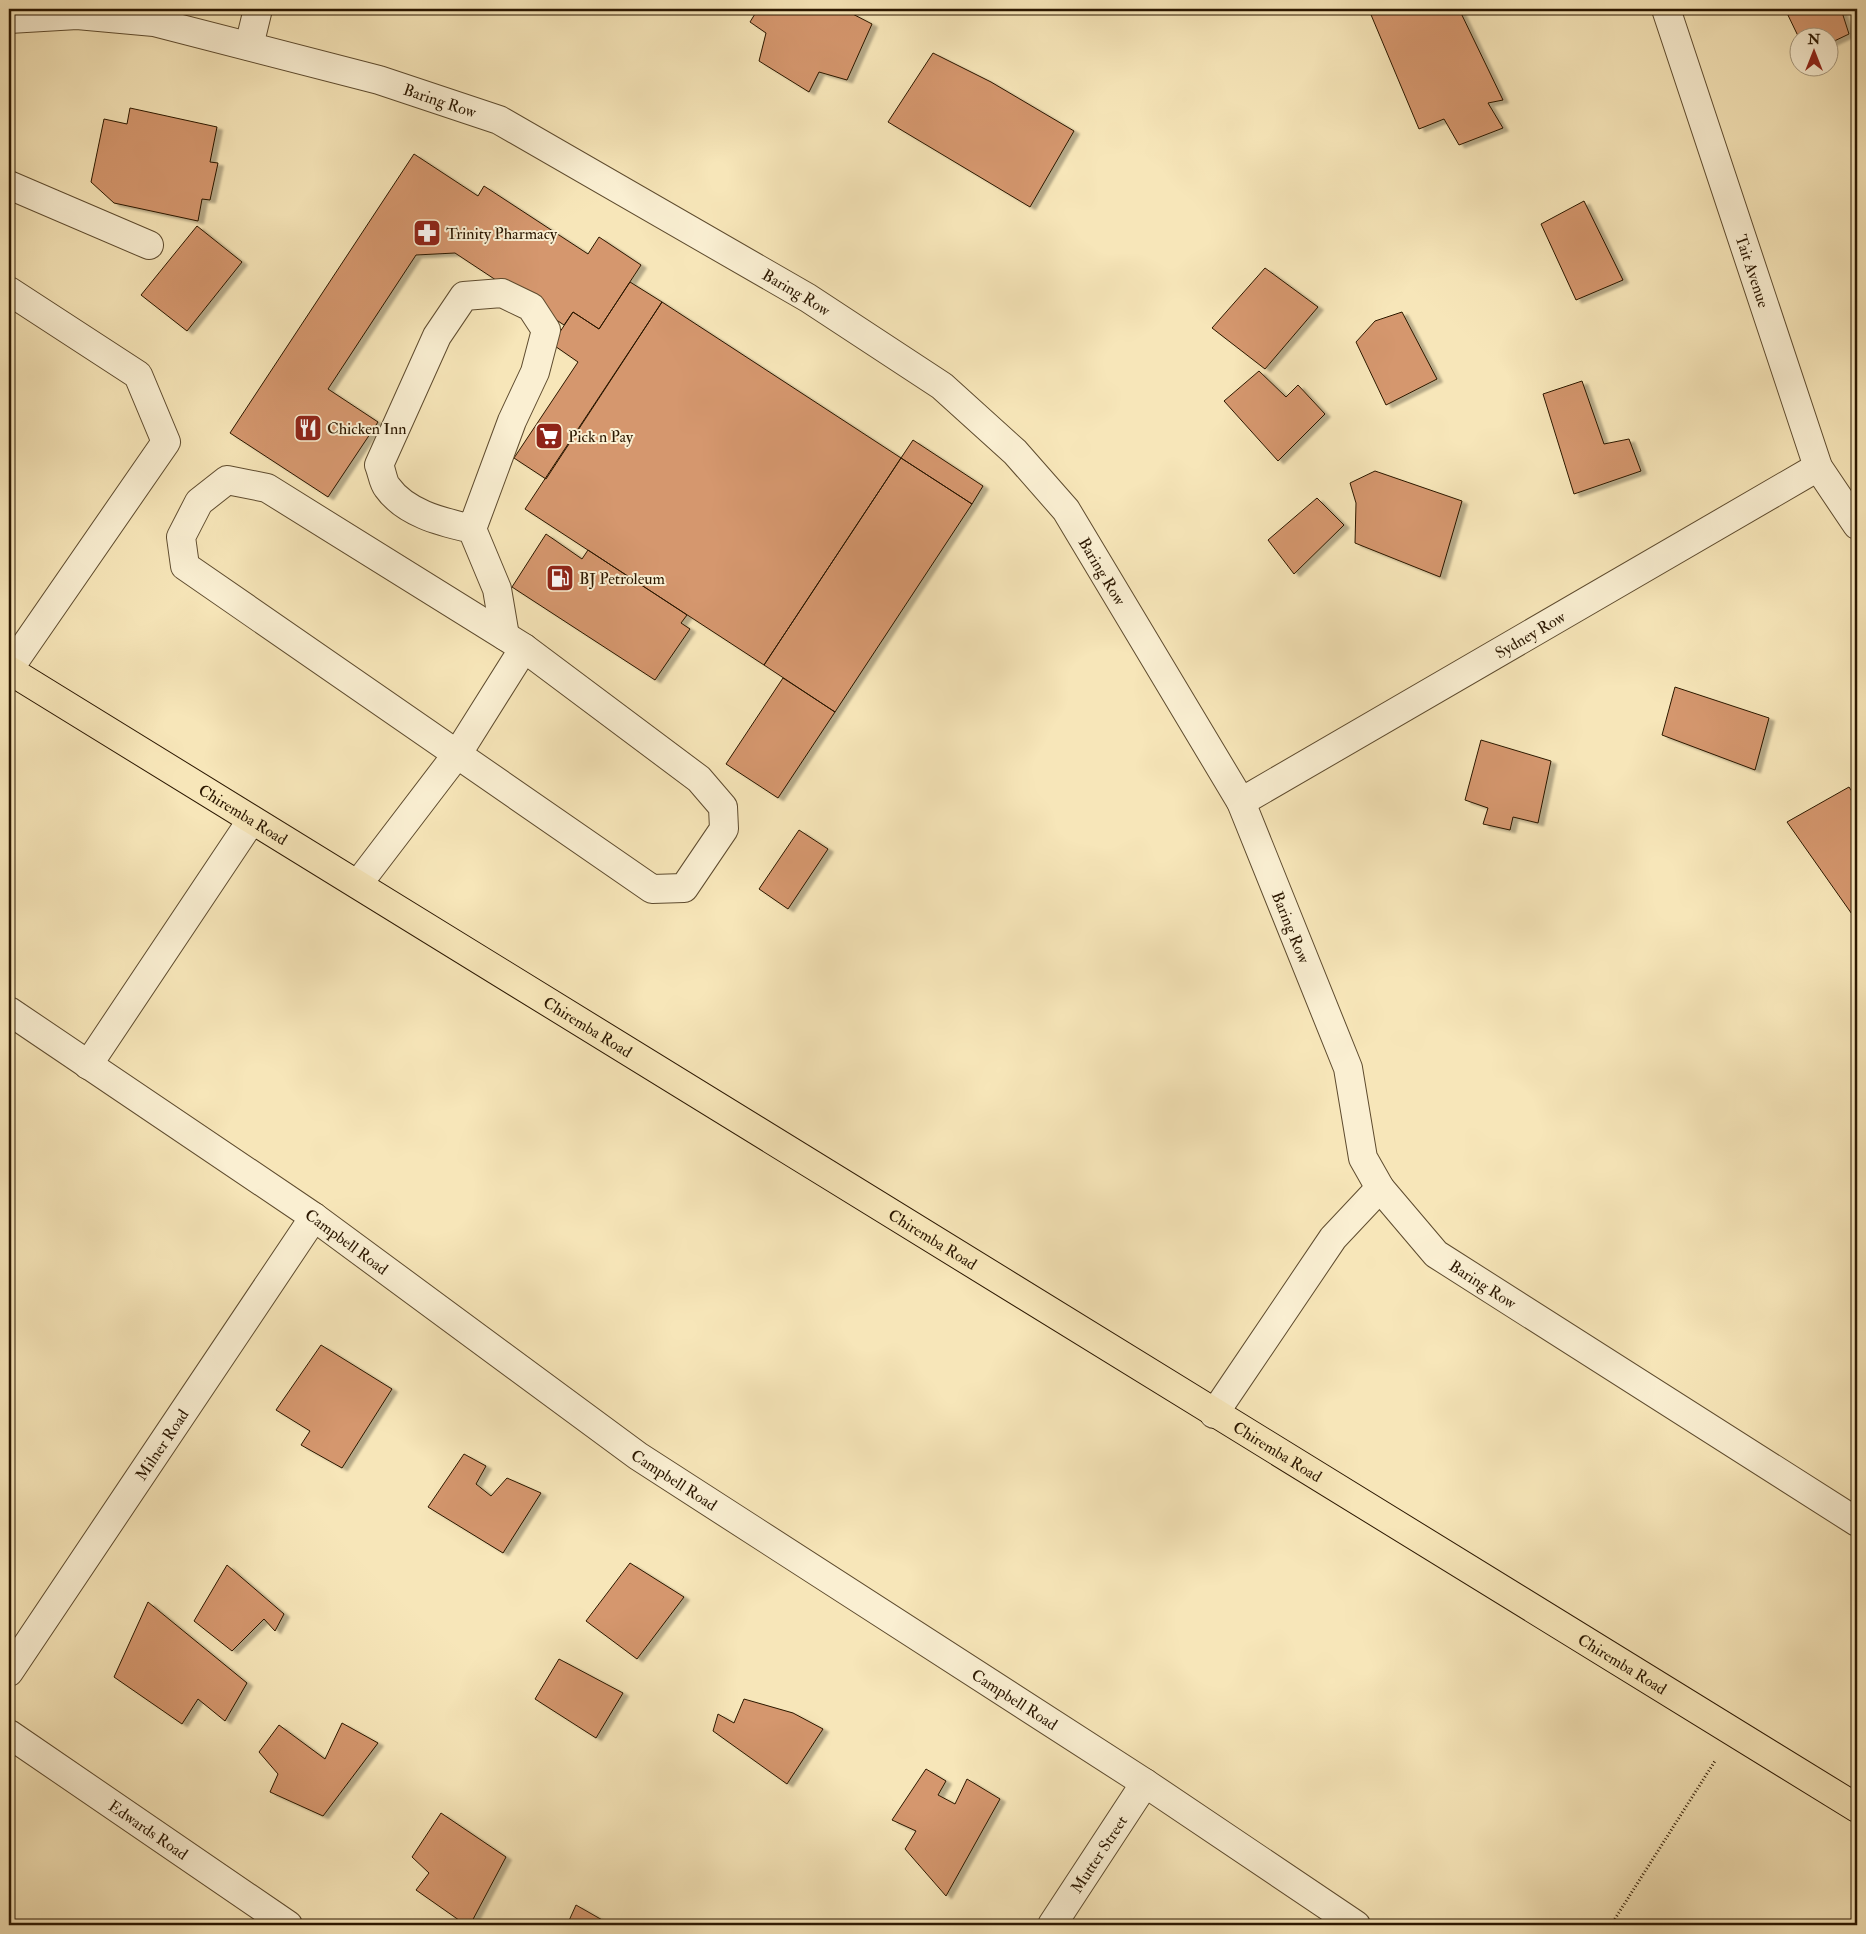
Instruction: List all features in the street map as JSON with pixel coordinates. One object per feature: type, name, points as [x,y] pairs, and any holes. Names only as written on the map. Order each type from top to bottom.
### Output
[{"type":"main road","name":"Chiremba Road","points":[[9,670],[251,821],[358,884],[1214,1414],[1857,1808]]},
{"type":"street","points":[[249,46],[258,9]]},
{"type":"street","name":"Tait Avenue","points":[[1666,9],[1818,467],[1857,525]]},
{"type":"street","name":"Baring Row","points":[[9,19],[77,15],[154,22],[379,80],[498,120],[808,298],[942,386],[1015,452],[1066,510],[1241,802],[1348,1068],[1363,1158],[1380,1188],[1436,1254],[1857,1522]]},
{"type":"street","points":[[9,185],[149,246]]},
{"type":"street","points":[[9,291],[138,375],[166,442],[9,670]]},
{"type":"street","points":[[358,884],[458,753],[514,642],[497,589],[472,529],[512,422],[535,372],[546,330],[531,307],[502,293],[464,296],[437,336],[380,466],[386,486],[404,504],[437,520],[472,529]]},
{"type":"street","name":"Sydney Row","points":[[1241,802],[1818,467]]},
{"type":"street","points":[[227,480],[266,488],[514,642],[700,778],[723,807],[724,829],[684,888],[652,890],[458,753],[185,566],[181,537],[199,502],[227,480]]},
{"type":"street","points":[[88,1065],[251,821]]},
{"type":"street","name":"Campbell Road","points":[[9,1011],[314,1217],[638,1456],[1145,1783],[1356,1925]]},
{"type":"street","points":[[1214,1414],[1333,1238],[1380,1188]]},
{"type":"street","name":"Milner Road","points":[[9,1672],[314,1217]]},
{"type":"street","name":"Edwards Road","points":[[9,1734],[288,1925]]},
{"type":"street","name":"Mutter Street","points":[[1052,1925],[1145,1783]]},
{"type":"path","points":[[1610,1925],[1733,1732]]},
{"type":"building","points":[[758,9],[843,9],[872,24],[847,80],[819,72],[809,92],[759,61],[766,33],[750,22]]},
{"type":"building","points":[[1459,9],[1503,100],[1488,103],[1503,128],[1459,145],[1444,119],[1419,129],[1369,10]]},
{"type":"building","points":[[1785,9],[1841,9],[1849,34],[1838,39],[1838,28],[1794,28]]},
{"type":"building","points":[[933,53],[991,82],[1074,131],[1030,207],[888,122]]},
{"type":"building","points":[[130,108],[217,127],[210,162],[218,163],[210,200],[202,199],[198,221],[114,203],[91,182],[104,119],[127,124]]},
{"type":"building","points":[[414,154],[478,196],[484,186],[588,254],[599,237],[641,265],[599,329],[573,312],[564,325],[455,253],[416,255],[328,389],[378,422],[328,497],[230,433]]},
{"type":"building","points":[[1584,201],[1623,280],[1576,300],[1541,224]]},
{"type":"building","points":[[197,226],[242,262],[187,331],[141,295]]},
{"type":"building","points":[[1265,268],[1318,307],[1265,369],[1212,328]]},
{"type":"building","points":[[630,282],[662,302],[546,479],[514,458],[578,362],[552,344],[573,312],[599,329]]},
{"type":"building","points":[[662,302],[901,458],[764,665],[525,509]]},
{"type":"building","points":[[1402,312],[1437,379],[1386,405],[1356,342],[1375,321]]},
{"type":"building","points":[[1259,371],[1286,397],[1298,385],[1325,414],[1278,461],[1224,401]]},
{"type":"building","points":[[1582,381],[1604,444],[1629,439],[1641,471],[1574,494],[1543,394]]},
{"type":"building","points":[[913,440],[983,486],[972,504],[901,458]]},
{"type":"building","points":[[901,458],[972,504],[835,712],[764,665]]},
{"type":"building","points":[[1375,471],[1462,501],[1440,577],[1355,543],[1356,503],[1350,483]]},
{"type":"building","points":[[1317,498],[1344,525],[1294,574],[1268,540]]},
{"type":"building","points":[[546,534],[582,559],[588,550],[687,615],[681,623],[690,629],[655,680],[512,587]]},
{"type":"building","points":[[783,678],[835,712],[778,798],[726,764]]},
{"type":"building","points":[[1675,687],[1769,718],[1755,770],[1662,735]]},
{"type":"building","points":[[1481,740],[1551,761],[1538,823],[1513,817],[1510,830],[1483,824],[1488,808],[1465,800]]},
{"type":"building","points":[[1849,787],[1857,799],[1857,916],[1854,917],[1787,822]]},
{"type":"building","points":[[799,830],[828,849],[788,909],[759,889]]},
{"type":"building","points":[[321,1345],[392,1389],[342,1468],[301,1445],[310,1431],[276,1410]]},
{"type":"building","points":[[464,1454],[486,1466],[476,1484],[491,1496],[507,1478],[541,1493],[503,1553],[428,1507]]},
{"type":"building","points":[[630,1563],[684,1597],[637,1659],[586,1621]]},
{"type":"building","points":[[227,1565],[284,1614],[275,1631],[264,1619],[232,1651],[194,1621]]},
{"type":"building","points":[[148,1602],[247,1683],[225,1721],[198,1699],[182,1724],[114,1677]]},
{"type":"building","points":[[559,1659],[623,1693],[596,1738],[535,1699]]},
{"type":"building","points":[[744,1699],[793,1713],[823,1729],[787,1784],[713,1731],[718,1714],[734,1723]]},
{"type":"building","points":[[342,1723],[378,1743],[323,1816],[270,1792],[278,1774],[259,1752],[279,1725],[325,1759]]},
{"type":"building","points":[[926,1769],[946,1781],[938,1795],[955,1804],[967,1779],[1000,1799],[946,1896],[905,1849],[916,1831],[892,1820]]},
{"type":"building","points":[[441,1813],[506,1857],[470,1925],[466,1925],[416,1890],[429,1873],[412,1857]]},
{"type":"building","points":[[576,1905],[611,1925],[567,1925]]},
{"type":"place","name":"Trinity Pharmacy","points":[[427,233]]},
{"type":"place","name":"Chicken Inn","points":[[308,428]]},
{"type":"place","name":"Pick n Pay","points":[[549,436]]},
{"type":"place","name":"BJ Petroleum","points":[[560,578]]}]
